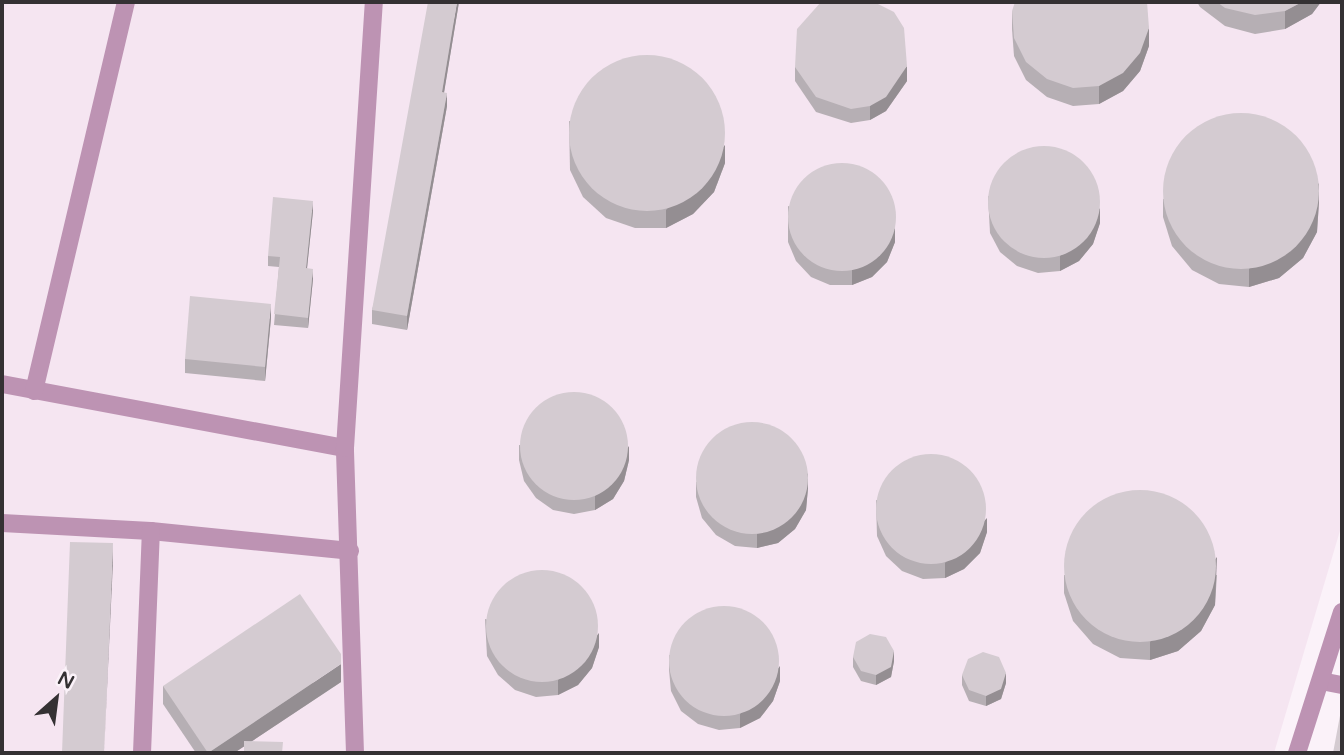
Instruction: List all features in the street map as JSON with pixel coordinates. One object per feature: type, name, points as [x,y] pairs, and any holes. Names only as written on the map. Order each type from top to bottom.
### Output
[{"type":"street","points":[[34,391],[126,2]]},
{"type":"street","points":[[355,753],[345,448],[374,2]]},
{"type":"street","points":[[2,384],[345,448]]},
{"type":"street","points":[[2,523],[151,531],[350,551]]},
{"type":"street","points":[[142,753],[151,531]]},
{"type":"street","points":[[1297,753],[1342,612]]},
{"type":"street","points":[[1321,681],[1342,685]]},
{"type":"shaded area","points":[[2,2],[1342,2],[1342,524],[1274,753],[2,753]]},
{"type":"building","points":[[428,2],[457,2],[442,92],[447,93],[407,316],[372,310]]},
{"type":"building","points":[[821,2],[874,2],[894,12],[904,28],[907,66],[886,97],[870,106],[851,109],[816,97],[795,67],[797,29]]},
{"type":"building","points":[[1015,2],[1147,2],[1149,28],[1140,53],[1123,73],[1099,86],[1073,88],[1047,79],[1026,62],[1014,38],[1012,11]]},
{"type":"building","points":[[1217,2],[1302,2],[1285,11],[1255,15],[1225,8]]},
{"type":"building","points":[[647,55],[677,61],[702,78],[719,103],[725,133],[719,163],[702,188],[677,205],[647,211],[617,205],[592,188],[575,163],[569,133],[575,103],[592,78],[617,61]]},
{"type":"building","points":[[1241,113],[1271,119],[1296,136],[1313,161],[1319,191],[1313,221],[1296,246],[1271,263],[1241,269],[1211,263],[1186,246],[1169,221],[1163,191],[1169,161],[1186,136],[1211,119]]},
{"type":"building","points":[[1044,146],[1065,151],[1083,163],[1095,181],[1100,202],[1095,223],[1083,241],[1065,253],[1044,258],[1023,253],[1005,241],[993,223],[988,202],[993,181],[1005,163],[1023,151]]},
{"type":"building","points":[[842,163],[863,167],[880,179],[892,196],[896,217],[892,238],[880,255],[863,267],[842,271],[821,267],[804,255],[792,238],[788,217],[792,196],[804,179],[821,167]]},
{"type":"building","points":[[273,197],[313,201],[306,268],[313,269],[308,318],[274,314],[280,257],[268,256]]},
{"type":"building","points":[[190,296],[271,304],[265,367],[185,359]]},
{"type":"building","points":[[574,392],[595,396],[612,408],[624,425],[628,446],[624,467],[612,484],[595,496],[574,500],[553,496],[536,484],[524,467],[520,446],[524,425],[536,408],[553,396]]},
{"type":"building","points":[[752,422],[773,427],[791,439],[803,457],[808,478],[803,499],[791,517],[773,529],[752,534],[731,529],[713,517],[701,499],[696,478],[701,457],[713,439],[731,427]]},
{"type":"building","points":[[931,454],[952,458],[970,470],[982,488],[986,509],[982,530],[970,548],[952,560],[931,564],[910,560],[892,548],[880,530],[876,509],[880,488],[892,470],[910,458]]},
{"type":"building","points":[[1140,490],[1169,496],[1194,512],[1210,537],[1216,566],[1210,595],[1194,620],[1169,636],[1140,642],[1111,636],[1086,620],[1070,595],[1064,566],[1070,537],[1086,512],[1111,496]]},
{"type":"building","points":[[70,542],[113,543],[104,753],[62,753]]},
{"type":"building","points":[[542,570],[563,574],[582,586],[594,605],[598,626],[594,647],[582,666],[563,678],[542,682],[521,678],[502,666],[490,647],[486,626],[490,605],[502,586],[521,574]]},
{"type":"building","points":[[300,594],[341,654],[341,664],[208,753],[163,686]]},
{"type":"building","points":[[724,606],[745,610],[763,622],[775,640],[779,661],[775,682],[763,700],[745,712],[724,716],[703,712],[685,700],[673,682],[669,661],[673,640],[685,622],[703,610]]},
{"type":"building","points":[[870,634],[886,637],[894,651],[891,667],[876,675],[861,671],[853,657],[856,642]]},
{"type":"building","points":[[983,652],[999,657],[1006,673],[1001,689],[986,696],[969,690],[962,675],[968,659]]},
{"type":"building","points":[[1342,705],[1342,753],[1333,753]]},
{"type":"building","points":[[244,741],[283,742],[282,753],[244,753]]}]
